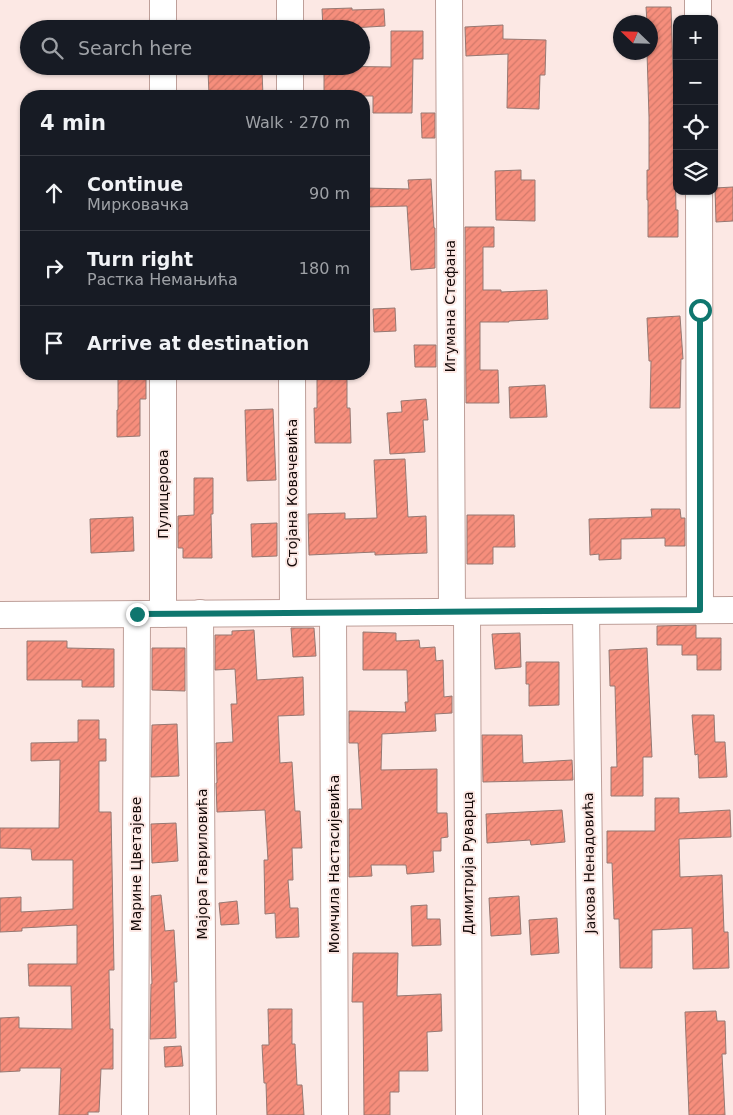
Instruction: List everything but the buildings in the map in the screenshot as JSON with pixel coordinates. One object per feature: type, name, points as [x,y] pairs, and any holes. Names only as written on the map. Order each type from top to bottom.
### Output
[{"type":"street","points":[[163,0],[163,20]]},
{"type":"street","points":[[290,0],[290,20]]},
{"type":"street","name":"Игумана Стефана","points":[[448,0],[460,612]]},
{"type":"street","points":[[698,0],[698,15]]},
{"type":"street","points":[[163,75],[163,90]]},
{"type":"street","points":[[290,75],[290,90]]},
{"type":"street","points":[[699,195],[700,610]]},
{"type":"street","name":"Пулицерова","points":[[163,380],[163,614]]},
{"type":"street","name":"Стојана Ковачевића","points":[[292,380],[293,613]]},
{"type":"street","points":[[0,615],[733,610]]},
{"type":"street","name":"Јакова Ненадовића","points":[[586,611],[592,1115]]},
{"type":"street","name":"Димитрија Руварца","points":[[460,612],[469,1115]]},
{"type":"street","name":"Мајора Гавриловића","points":[[200,613],[203,1115]]},
{"type":"street","name":"Момчила Настасијевића","points":[[333,613],[335,1115]]},
{"type":"street","name":"Марине Цветајеве","points":[[135,1115],[137,614]]},
{"type":"route","points":[[137,614],[700,610],[700,310]]}]
